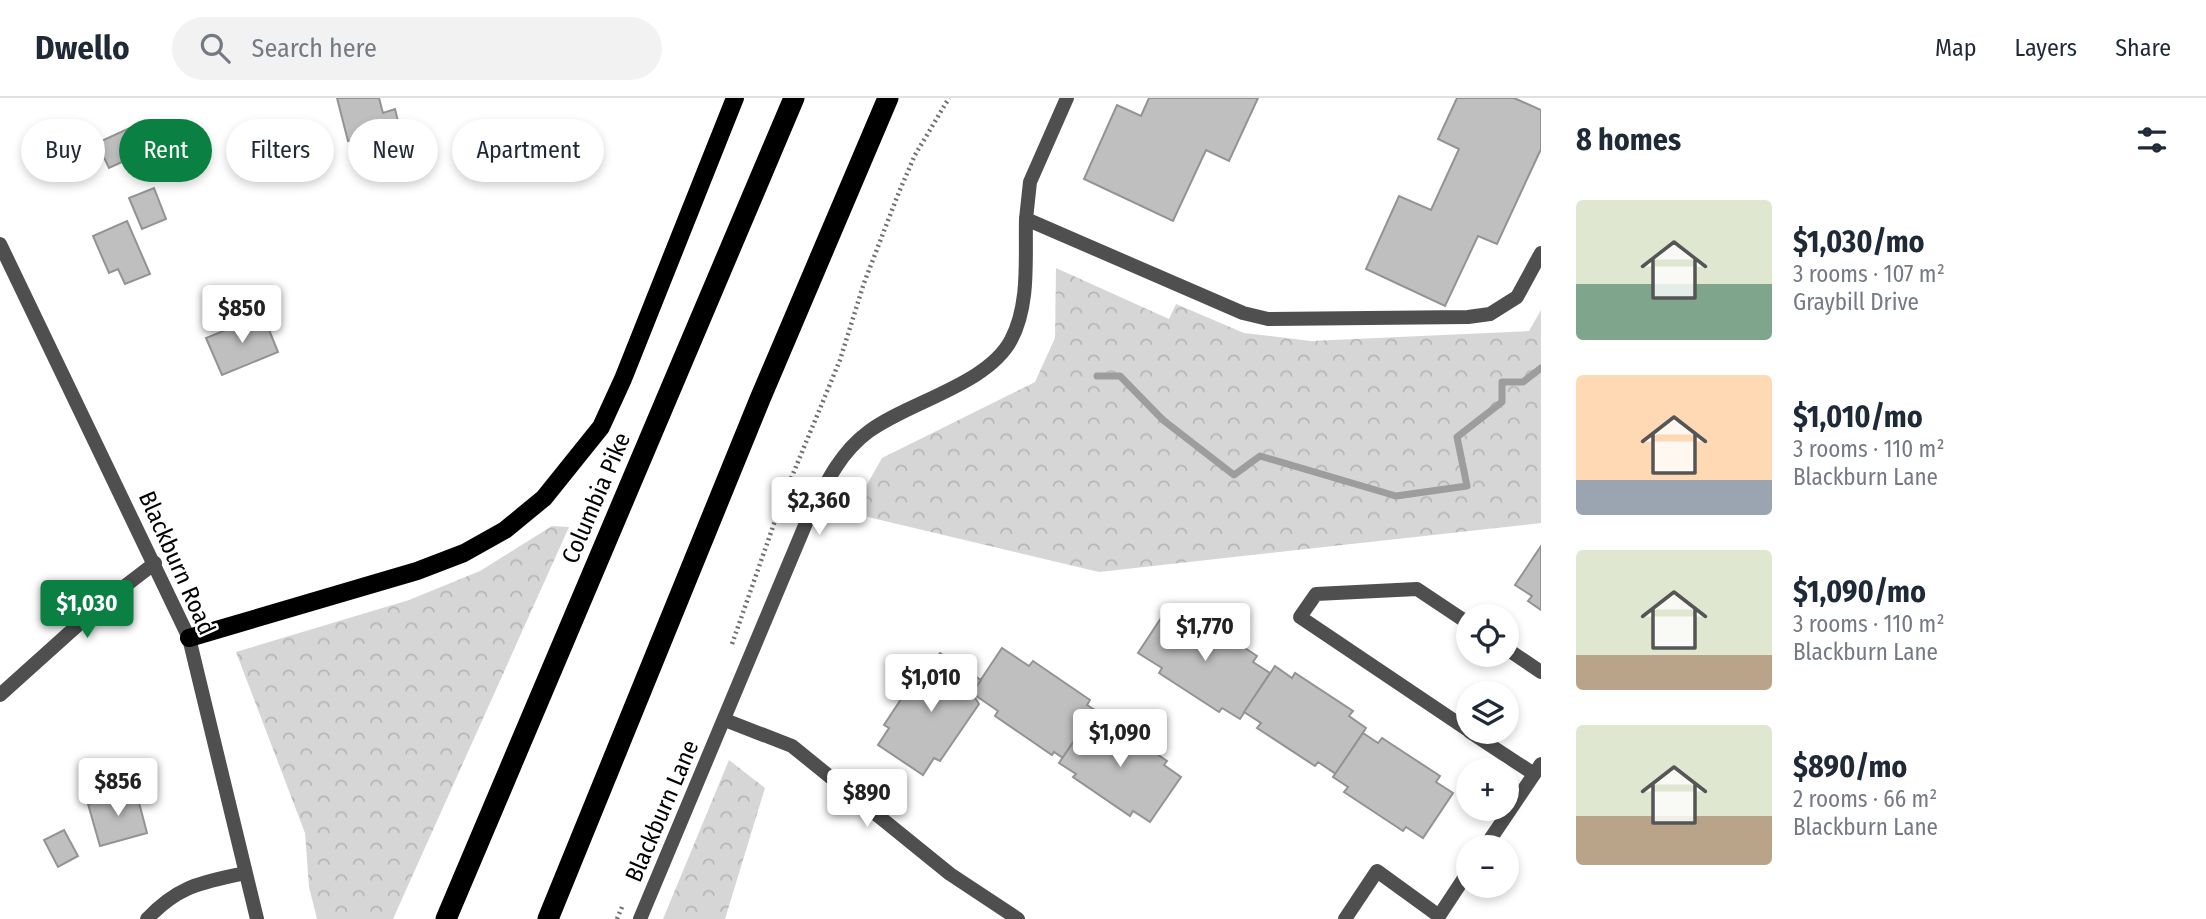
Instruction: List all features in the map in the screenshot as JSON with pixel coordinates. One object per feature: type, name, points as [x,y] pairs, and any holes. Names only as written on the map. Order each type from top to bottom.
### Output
[{"type":"highway","points":[[740,226],[785,98]]},
{"type":"highway","name":"Columbia Pike","points":[[446,919],[794,98]]},
{"type":"highway","points":[[548,919],[760,399],[888,98]]},
{"type":"main road","points":[[189,638],[417,571],[464,553],[505,530],[544,498],[601,427],[623,379],[735,98]]},
{"type":"street","name":"Blackburn Lane","points":[[640,919],[806,523],[830,475],[849,448],[891,417],[967,380],[1010,343],[1024,300],[1026,219],[1030,182],[1067,98]]},
{"type":"street","points":[[1026,219],[1243,313],[1288,320],[1468,317],[1490,314],[1517,297],[1541,253]]},
{"type":"street","name":"Blackburn Road","points":[[0,244],[189,638],[257,919]]},
{"type":"street","points":[[0,695],[99,606],[155,563]]},
{"type":"street","points":[[1456,615],[1417,589],[1316,594],[1300,617],[1456,722]]},
{"type":"street","points":[[1519,657],[1541,672]]},
{"type":"street","name":"Blackburn Lane","points":[[725,720],[792,746],[950,874],[1018,919]]},
{"type":"street","points":[[1493,744],[1538,769],[1493,835]]},
{"type":"street","points":[[1345,919],[1377,871],[1439,916],[1456,890]]},
{"type":"street","points":[[147,919],[167,898],[188,886],[245,873]]},
{"type":"path","points":[[731,647],[783,498],[840,360],[864,283],[894,203],[915,155],[949,98]]},
{"type":"path","points":[[617,919],[627,895]]},
{"type":"green space","points":[[1056,268],[1169,319],[1176,304],[1244,333],[1311,341],[1529,331],[1541,310],[1541,523],[1099,572],[851,513],[882,458],[1035,382],[1055,338]]},
{"type":"green space","points":[[552,526],[569,527],[393,919],[317,919],[309,887],[305,833],[236,652],[409,600],[480,571]]},
{"type":"green space","points":[[729,760],[765,788],[725,919],[663,919]]},
{"type":"building","points":[[337,98],[379,98],[383,113],[395,109],[397,119],[348,119],[348,141]]},
{"type":"building","points":[[1149,98],[1258,98],[1229,161],[1206,150],[1173,221],[1084,179],[1117,105],[1141,116]]},
{"type":"building","points":[[1457,98],[1514,98],[1541,110],[1541,149],[1497,244],[1478,236],[1445,306],[1366,269],[1399,196],[1431,210],[1459,149],[1438,139]]},
{"type":"building","points":[[119,133],[119,163],[109,168],[105,160],[105,139]]},
{"type":"building","points":[[154,188],[166,219],[142,229],[129,198]]},
{"type":"building","points":[[127,221],[150,274],[125,284],[118,269],[109,273],[93,236]]},
{"type":"building","points":[[263,315],[278,352],[222,375],[206,338]]},
{"type":"building","points":[[1541,546],[1541,610],[1528,601],[1532,596],[1515,585]]},
{"type":"building","points":[[1169,606],[1196,623],[1199,618],[1257,656],[1253,662],[1270,673],[1240,719],[1222,708],[1219,712],[1159,673],[1162,668],[1138,653]]},
{"type":"building","points":[[1002,648],[1029,666],[1033,661],[1090,700],[1087,705],[1095,710],[1063,758],[1054,752],[1052,755],[995,716],[998,711],[972,693]]},
{"type":"building","points":[[940,653],[981,680],[972,693],[979,704],[940,761],[934,758],[923,775],[878,745],[889,728],[884,725],[923,666],[928,670]]},
{"type":"building","points":[[1275,666],[1292,678],[1295,673],[1353,711],[1349,716],[1366,728],[1336,774],[1318,762],[1315,766],[1257,728],[1261,723],[1244,712]]},
{"type":"building","points":[[1091,716],[1106,727],[1110,722],[1167,761],[1164,765],[1181,777],[1150,822],[1133,811],[1130,816],[1073,777],[1076,774],[1059,763]]},
{"type":"building","points":[[1363,733],[1378,743],[1382,738],[1440,776],[1436,782],[1453,793],[1423,838],[1406,827],[1403,831],[1344,792],[1348,787],[1333,777]]},
{"type":"building","points":[[136,791],[147,833],[100,846],[88,804]]},
{"type":"building","points":[[64,830],[78,856],[58,867],[44,840]]},
{"type":"waterway","points":[[1097,376],[1120,376],[1163,420],[1234,475],[1260,456],[1396,496],[1467,486],[1457,437],[1502,402],[1502,382],[1523,382],[1541,368]]}]
